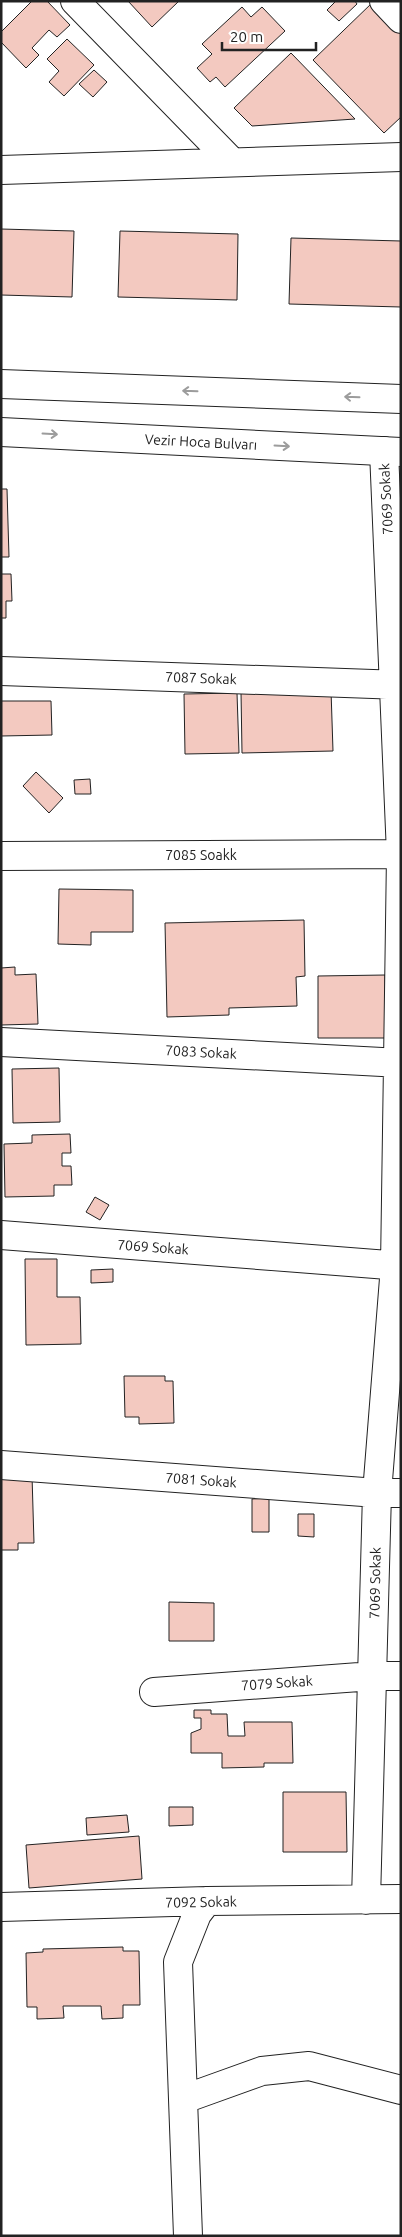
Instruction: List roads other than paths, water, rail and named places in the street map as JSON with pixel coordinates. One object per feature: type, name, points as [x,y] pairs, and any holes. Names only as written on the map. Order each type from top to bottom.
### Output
[{"type":"street","points":[[75,1],[230,161]]},
{"type":"street","points":[[1,170],[230,161],[401,157]]},
{"type":"street","points":[[1,384],[401,399]]},
{"type":"street","name":"Vezir Hoca Bulvarı","points":[[1,432],[392,451]]},
{"type":"street","name":"7069 Sokak","points":[[366,1900],[373,1676],[389,1493],[398,1266],[401,854],[392,451]]},
{"type":"street","name":"7087 Sokak","points":[[1,671],[398,685]]},
{"type":"street","name":"7085 Soakk","points":[[1,856],[401,854]]},
{"type":"street","name":"7083 Sokak","points":[[1,1042],[399,1063]]},
{"type":"street","name":"7069 Sokak","points":[[1,1235],[398,1266]]},
{"type":"street","name":"7081 Sokak","points":[[1,1465],[389,1493]]},
{"type":"street","name":"7079 Sokak","points":[[154,1692],[373,1676],[401,1676]]},
{"type":"street","name":"7092 Sokak","points":[[1,1907],[207,1901],[401,1899]]},
{"type":"street","points":[[188,2236],[178,1962],[198,1914],[207,1901]]},
{"type":"street","points":[[184,2099],[262,2071],[309,2066],[401,2090]]}]
